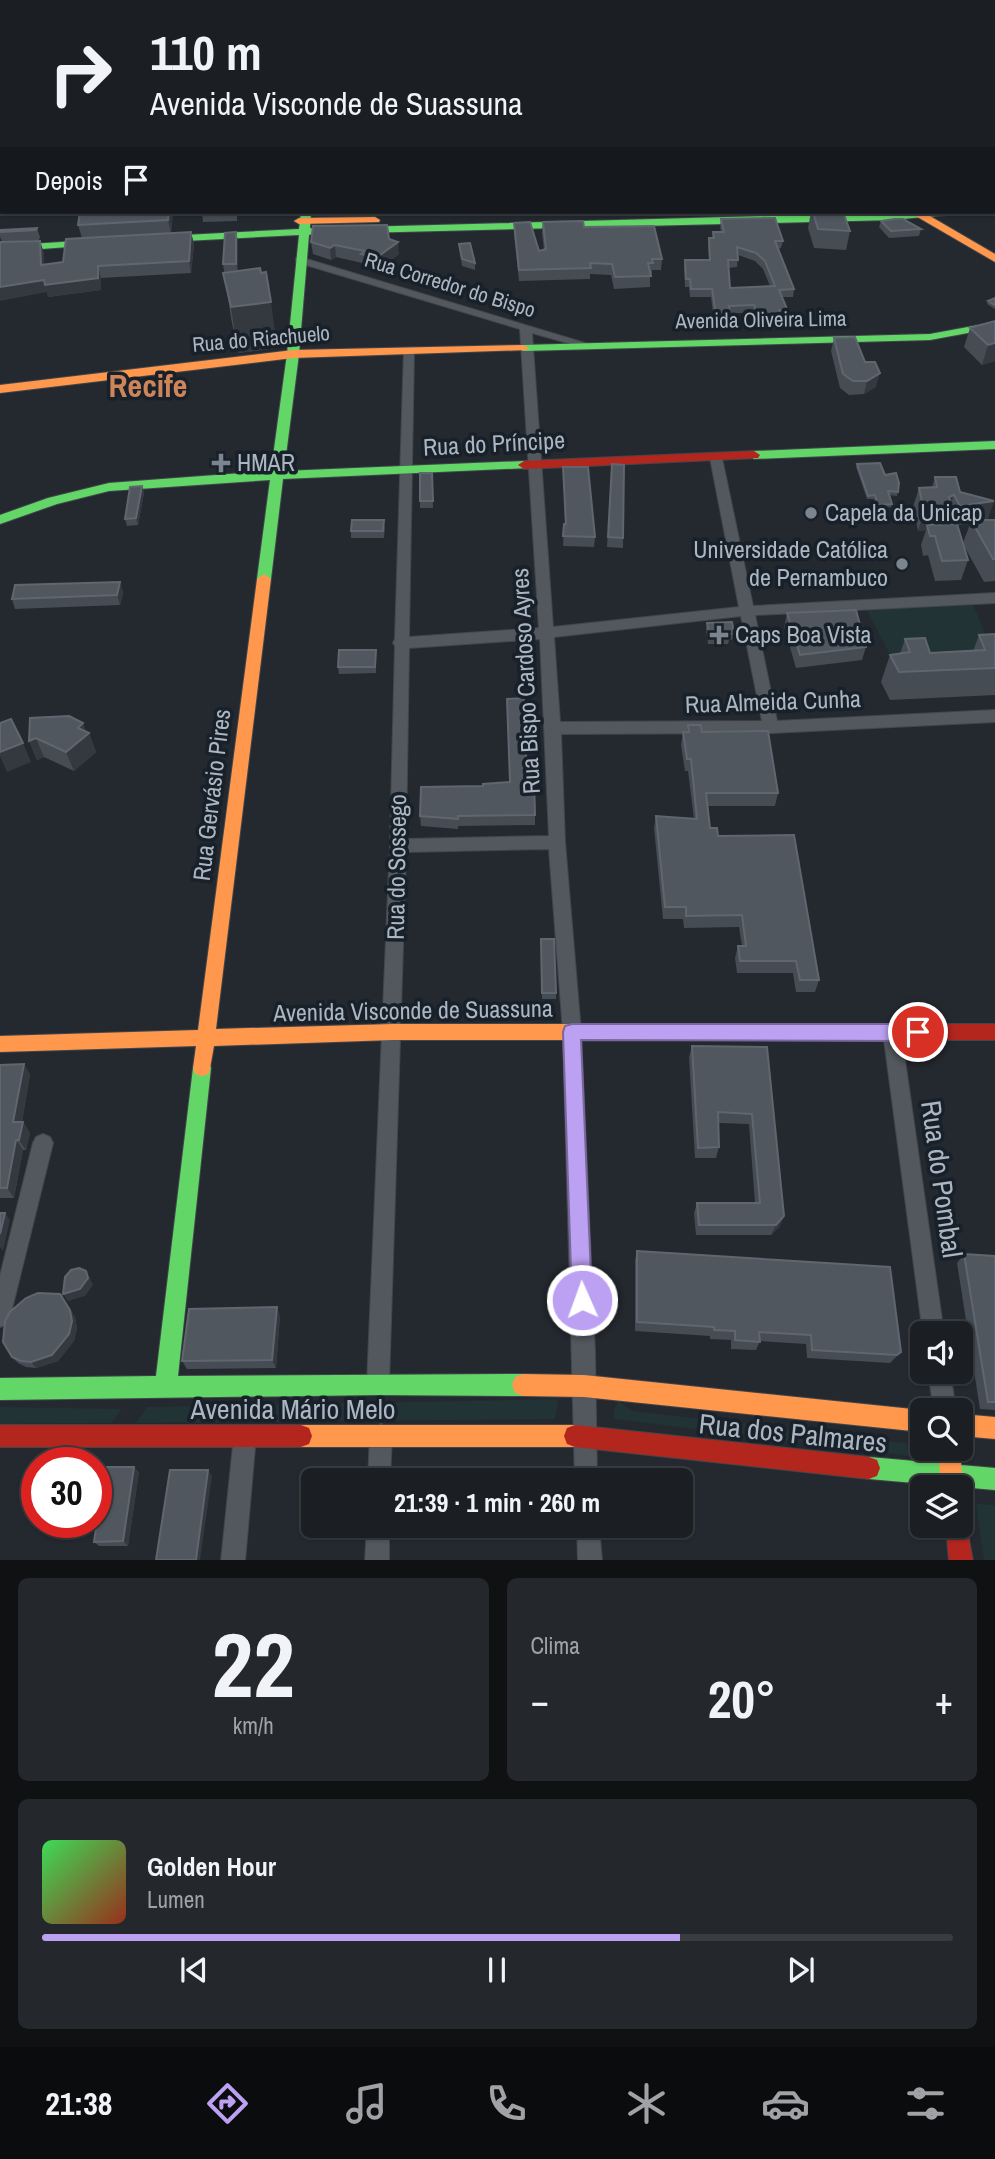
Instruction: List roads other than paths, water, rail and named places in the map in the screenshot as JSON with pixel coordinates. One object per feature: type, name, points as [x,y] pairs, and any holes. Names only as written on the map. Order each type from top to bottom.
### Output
[{"type":"main road","points":[[306,228],[490,214]]},
{"type":"main road","points":[[151,235],[306,228],[919,214],[995,259]]},
{"type":"main road","name":"Rua Gervásio Pires","points":[[166,1385],[205,1037],[293,354],[300,260],[306,228]]},
{"type":"main road","points":[[0,237],[104,237],[0,248]]},
{"type":"main road","name":"Avenida Oliveira Lima","points":[[527,347],[930,337],[995,325]]},
{"type":"main road","name":"Rua do Riachuelo","points":[[0,389],[293,354],[527,347]]},
{"type":"main road","name":"Rua do Príncipe","points":[[0,520],[53,501],[109,487],[276,474],[404,471],[995,445]]},
{"type":"main road","name":"Avenida Visconde de Suassuna","points":[[0,1044],[393,1032],[995,1032]]},
{"type":"main road","name":"Avenida Mário Melo","points":[[0,1389],[166,1385],[584,1386]]},
{"type":"main road","name":"Rua dos Palmares","points":[[584,1386],[910,1420]]},
{"type":"main road","points":[[973,1426],[995,1428]]},
{"type":"main road","name":"Avenida Mário Melo","points":[[0,1436],[585,1436]]},
{"type":"main road","name":"Rua dos Palmares","points":[[585,1436],[910,1477]]},
{"type":"main road","name":"Rua dos Palmares","points":[[973,1481],[995,1479]]},
{"type":"main road","points":[[958,1538],[961,1560]]},
{"type":"street","name":"Rua Corredor do Bispo","points":[[300,260],[589,346]]},
{"type":"street","name":"Rua Bispo Cardoso Ayres","points":[[526,328],[553,728],[557,842],[572,1032],[586,1468]]},
{"type":"street","name":"Rua do Sossego","points":[[379,1384],[393,1032],[408,351]]},
{"type":"street","points":[[716,458],[771,727]]},
{"type":"street","points":[[400,643],[547,633],[746,611],[995,598]]},
{"type":"street","name":"Rua Almeida Cunha","points":[[553,728],[771,727],[995,716]]},
{"type":"street","points":[[398,846],[557,842]]},
{"type":"street","name":"Rua do Pombal","points":[[892,1032],[932,1321]]},
{"type":"street","points":[[0,1317],[43,1143]]},
{"type":"street","points":[[380,1468],[381,1435]]},
{"type":"street","points":[[233,1560],[245,1436]]},
{"type":"street","points":[[377,1560],[378,1538]]},
{"type":"street","points":[[589,1538],[590,1560]]},
{"type":"place","name":"HMAR","points":[[221,463]]},
{"type":"place","name":"Capela da Unicap","points":[[811,513]]},
{"type":"place","name":"Universidade Católica de Pernambuco","points":[[902,564]]},
{"type":"place","name":"Caps Boa Vista","points":[[719,635]]},
{"type":"district","name":"Recife","points":[[148,386]]}]
